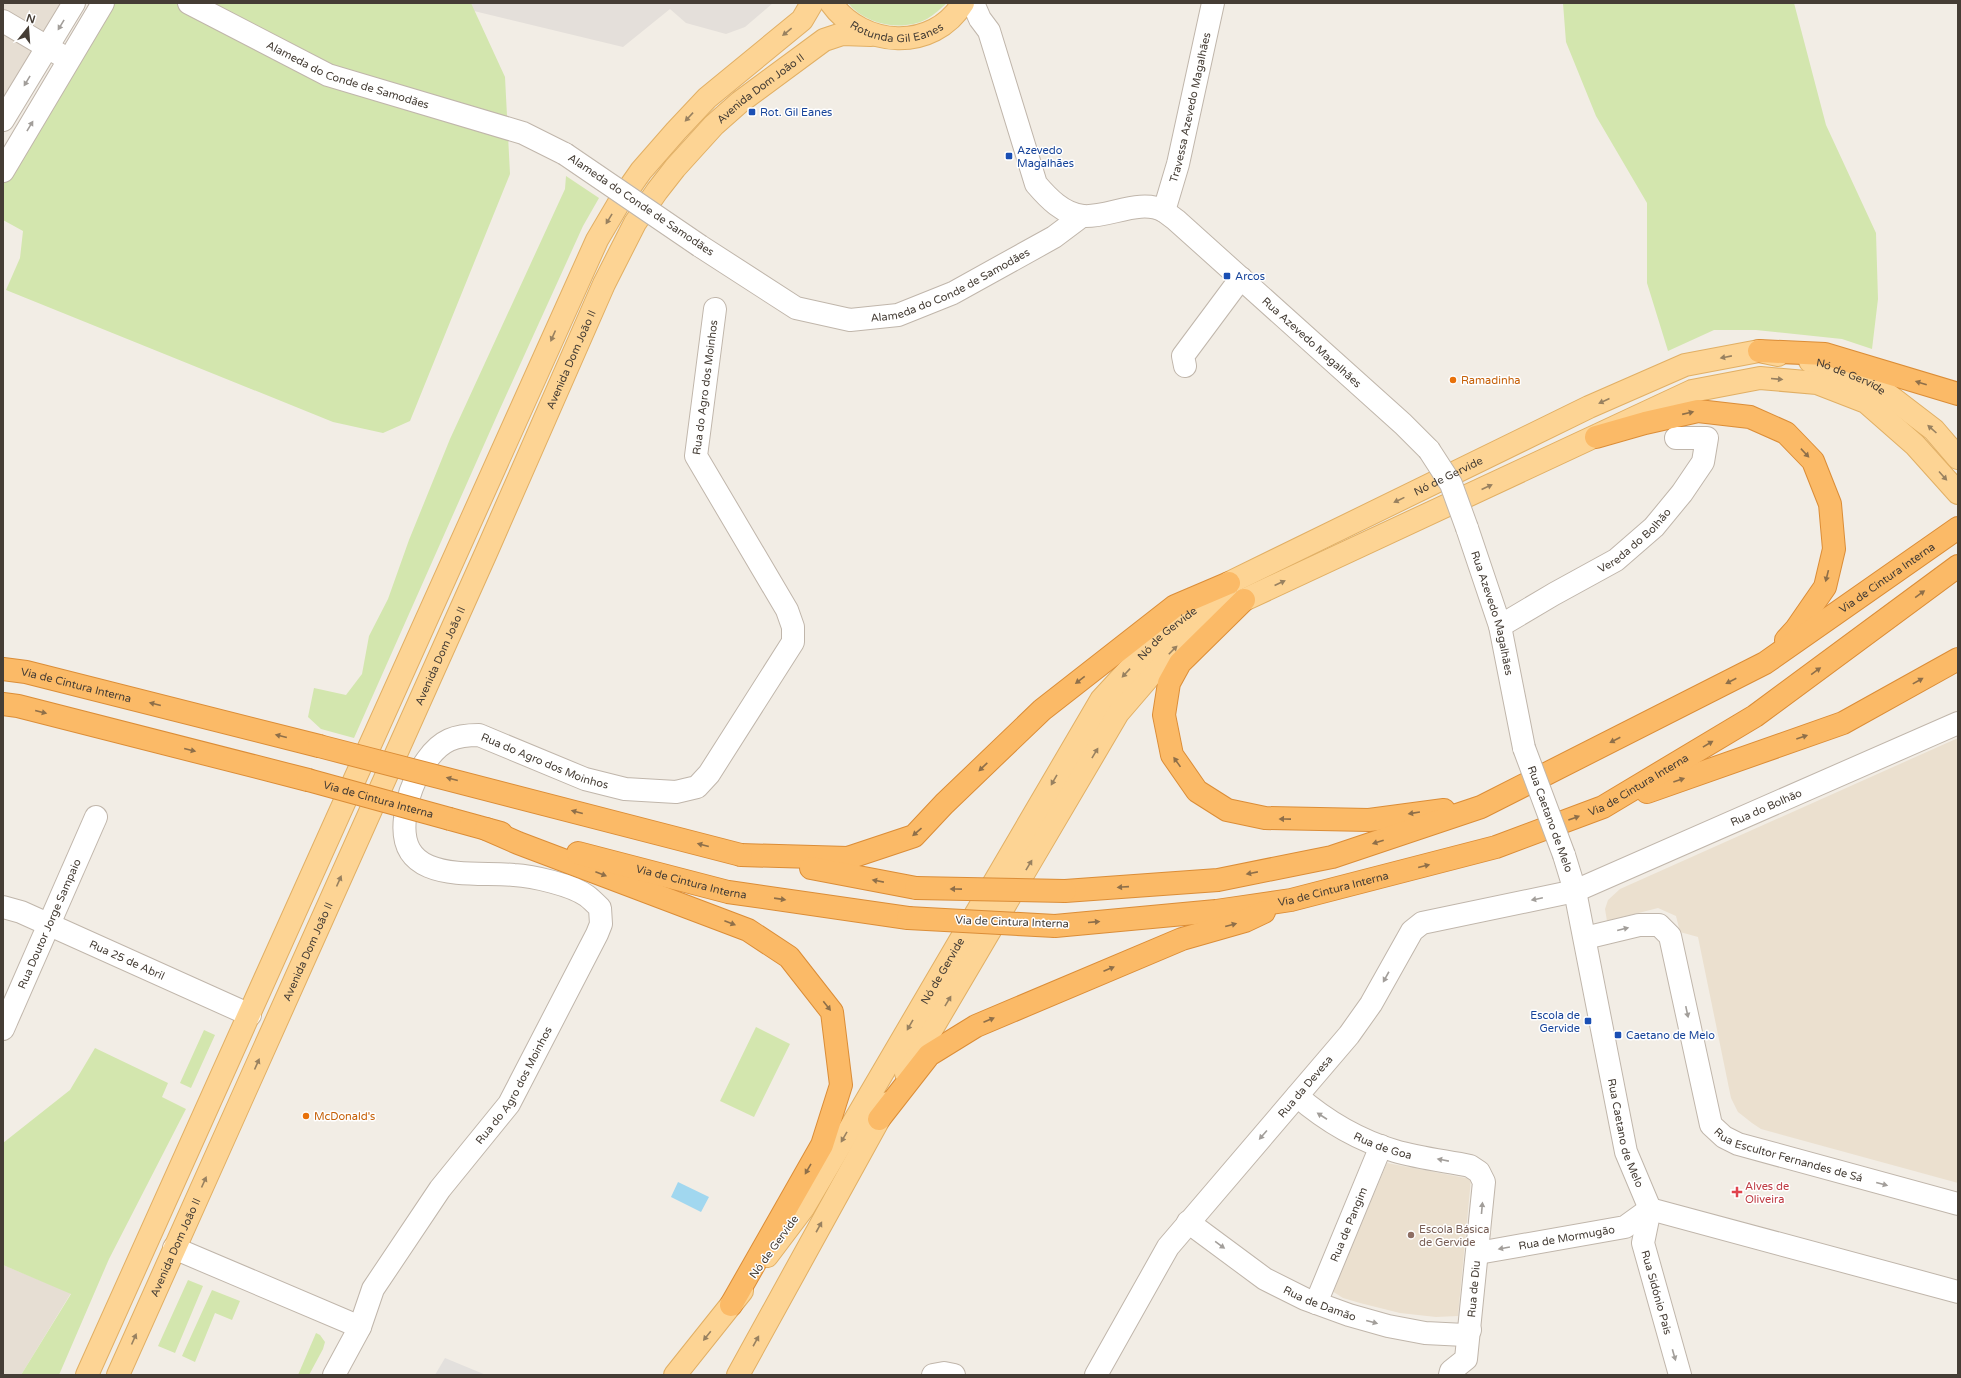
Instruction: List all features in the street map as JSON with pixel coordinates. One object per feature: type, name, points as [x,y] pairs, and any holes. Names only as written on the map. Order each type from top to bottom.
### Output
[{"type":"highway","points":[[1759,351],[1825,354],[1958,394]]},
{"type":"highway","points":[[1596,436],[1645,422],[1698,411],[1750,417],[1786,433],[1813,461],[1830,504],[1834,549],[1825,587],[1796,629],[1765,663]]},
{"type":"highway","name":"Via de Cintura Interna","points":[[3,669],[26,672],[741,855],[916,888],[1065,892],[1218,880],[1332,857],[1481,807],[1765,663],[1950,534]]},
{"type":"highway","name":"Via de Cintura Interna","points":[[3,704],[18,706],[308,780],[486,829],[728,892],[908,918],[1055,926],[1216,911],[1291,900],[1496,847],[1602,807],[1755,716],[1958,566]]},
{"type":"highway","points":[[741,855],[848,858],[914,836],[944,804],[1042,710],[1175,606],[1229,583]]},
{"type":"highway","points":[[1244,600],[1180,663],[1169,683],[1164,715],[1172,755],[1197,791],[1227,810],[1265,818],[1369,820],[1425,811],[1481,807]]},
{"type":"highway","points":[[1602,807],[1843,723],[1958,659]]},
{"type":"highway","points":[[486,829],[518,843],[748,930],[789,957],[832,1012],[841,1085],[822,1145],[754,1262],[731,1305]]},
{"type":"highway","points":[[879,1119],[929,1055],[976,1026],[1182,939],[1246,921],[1291,900]]},
{"type":"main road","points":[[88,1375],[597,240],[633,183],[676,131],[707,98],[802,20],[812,3]]},
{"type":"main road","name":"Rotunda Gil Eanes","points":[[830,3],[838,13],[853,26],[871,35],[897,39],[922,35],[946,23],[964,3]]},
{"type":"main road","name":"Avenida Dom João II","points":[[118,1375],[483,560],[604,284],[635,223],[675,168],[714,125],[740,102],[824,40],[842,34],[871,35]]},
{"type":"main road","name":"Nó de Gervide","points":[[675,1375],[731,1305],[804,1207],[1101,700],[1160,636],[1229,583],[1589,407],[1685,365],[1759,351],[1822,363],[1874,384],[1934,430],[1958,458]]},
{"type":"main road","name":"Nó de Gervide","points":[[738,1375],[879,1119],[1118,713],[1173,649],[1209,619],[1244,600],[1692,391],[1760,378],[1817,383],[1866,402],[1915,445],[1958,493]]},
{"type":"street","points":[[3,120],[74,3]]},
{"type":"street","points":[[3,171],[11,140],[69,61],[103,3]]},
{"type":"street","name":"Alameda do Conde de Samodães","points":[[189,3],[328,75],[523,133],[565,154],[700,246],[796,308],[850,320],[898,315],[953,293],[1054,237],[1082,216]]},
{"type":"street","points":[[973,3],[980,19],[989,31],[1036,184],[1050,200],[1064,210],[1082,216],[1100,215],[1139,208],[1152,208],[1164,211]]},
{"type":"street","name":"Travessa Azevedo Magalhães","points":[[1164,211],[1178,164],[1213,3]]},
{"type":"street","points":[[3,21],[69,61]]},
{"type":"street","points":[[946,23],[968,23],[989,31]]},
{"type":"street","name":"Rua Azevedo Magalhães","points":[[1164,211],[1403,424],[1429,450],[1451,484],[1500,626],[1524,748]]},
{"type":"street","points":[[1185,366],[1183,356],[1240,278]]},
{"type":"street","name":"Rua do Agro dos Moinhos","points":[[334,1375],[360,1327],[373,1289],[436,1195],[509,1104],[601,924],[600,908],[586,895],[557,883],[515,874],[451,873],[423,864],[408,850],[403,831],[407,800],[412,785],[428,759],[445,741],[461,735],[478,734],[585,779],[625,789],[676,792],[697,787],[709,774],[793,642],[793,627],[787,610],[696,456],[715,309]]},
{"type":"street","name":"Vereda do Bolhão","points":[[1500,626],[1616,560],[1654,527],[1682,493],[1703,462],[1707,438],[1676,438]]},
{"type":"street","name":"Rua do Bolhão","points":[[1575,891],[1958,723]]},
{"type":"street","name":"Rua Caetano de Melo","points":[[1524,748],[1564,855],[1575,891],[1626,1152],[1650,1209]]},
{"type":"street","name":"Rua Doutor Jorge Sampaio","points":[[3,1029],[96,817]]},
{"type":"street","name":"Rua da Devesa","points":[[1096,1375],[1168,1247],[1349,1035],[1371,1004],[1412,931],[1422,923],[1575,891]]},
{"type":"street","name":"Rua 25 de Abril","points":[[3,907],[21,912],[49,924],[250,1015]]},
{"type":"street","name":"Rua Escultor Fernandes de Sá","points":[[1585,938],[1639,925],[1659,925],[1670,936],[1711,1126],[1724,1137],[1738,1144],[1958,1204]]},
{"type":"street","name":"Rua de Goa","points":[[1297,1096],[1317,1113],[1341,1128],[1381,1146],[1396,1151],[1470,1166],[1479,1172]]},
{"type":"street","name":"Rua de Pangim","points":[[1316,1303],[1381,1146]]},
{"type":"street","name":"Rua de Diu","points":[[1450,1375],[1451,1371],[1466,1359],[1478,1253],[1484,1182],[1479,1172]]},
{"type":"street","points":[[1650,1209],[1958,1292]]},
{"type":"street","name":"Rua de Mormugão","points":[[1478,1253],[1625,1227],[1650,1209]]},
{"type":"street","name":"Rua Sidónio Pais","points":[[1650,1209],[1643,1243],[1680,1375]]},
{"type":"street","name":"Rua de Damão","points":[[1188,1222],[1265,1278],[1316,1303],[1349,1315],[1425,1334],[1465,1335],[1470,1330]]},
{"type":"street","points":[[174,1248],[360,1327]]},
{"type":"street","points":[[934,1375],[944,1373],[954,1375]]},
{"type":"shaded area","points":[[3,3],[64,3],[45,33],[3,12]]},
{"type":"shaded area","points":[[459,3],[773,3],[745,27],[726,34],[686,23],[670,9],[623,47],[474,11]]},
{"type":"shaded area","points":[[3,31],[33,50],[33,55],[3,103]]},
{"type":"shaded area","points":[[1958,738],[1958,1183],[1761,1129],[1752,1123],[1738,1112],[1731,1098],[1698,937],[1680,932],[1676,916],[1658,908],[1607,921],[1605,909],[1608,900],[1620,889]]},
{"type":"shaded area","name":"Escola Básica de Gervide","points":[[1387,1163],[1471,1179],[1458,1316],[1436,1317],[1400,1313],[1343,1298],[1332,1291]]},
{"type":"shaded area","points":[[3,1265],[71,1293],[21,1375],[3,1375]]},
{"type":"shaded area","points":[[445,1358],[486,1375],[435,1375]]},
{"type":"green space","points":[[97,3],[471,3],[505,77],[510,174],[410,421],[383,433],[333,422],[6,290],[20,258],[23,231],[3,220],[3,181]]},
{"type":"green space","points":[[848,3],[947,3],[927,19],[907,25],[896,25],[885,24],[864,17]]},
{"type":"green space","points":[[1563,3],[1794,3],[1826,125],[1876,233],[1878,299],[1872,349],[1842,339],[1756,330],[1714,330],[1668,351],[1647,283],[1647,203],[1596,116],[1566,42]]},
{"type":"green space","points":[[566,176],[599,198],[583,226],[499,411],[354,738],[321,729],[308,717],[314,688],[346,695],[362,674],[369,636],[388,599],[409,540],[450,439],[565,189]]},
{"type":"green space","points":[[756,1027],[790,1044],[754,1117],[720,1101]]},
{"type":"green space","points":[[204,1030],[215,1035],[191,1088],[180,1083]]},
{"type":"green space","points":[[95,1048],[168,1083],[162,1097],[186,1109],[109,1259],[59,1375],[21,1375],[71,1294],[3,1265],[3,1143],[70,1090]]},
{"type":"green space","points":[[188,1280],[203,1286],[175,1353],[158,1346]]},
{"type":"green space","points":[[212,1290],[240,1301],[232,1320],[215,1313],[195,1362],[182,1356]]},
{"type":"green space","points":[[316,1333],[320,1335],[325,1342],[323,1349],[309,1375],[298,1375]]},
{"type":"water","points":[[678,1182],[709,1197],[701,1212],[671,1197]]},
{"type":"place","name":"Rot. Gil Eanes","points":[[752,112]]},
{"type":"place","name":"Azevedo Magalhães","points":[[1009,156]]},
{"type":"place","name":"Arcos","points":[[1227,276]]},
{"type":"place","name":"Ramadinha","points":[[1453,380]]},
{"type":"place","name":"Escola de Gervide","points":[[1588,1021]]},
{"type":"place","name":"Caetano de Melo","points":[[1618,1035]]},
{"type":"place","name":"McDonald's","points":[[306,1116]]},
{"type":"place","name":"Alves de Oliveira","points":[[1737,1192]]},
{"type":"place","name":"Escola Básica de Gervide","points":[[1411,1235]]}]
